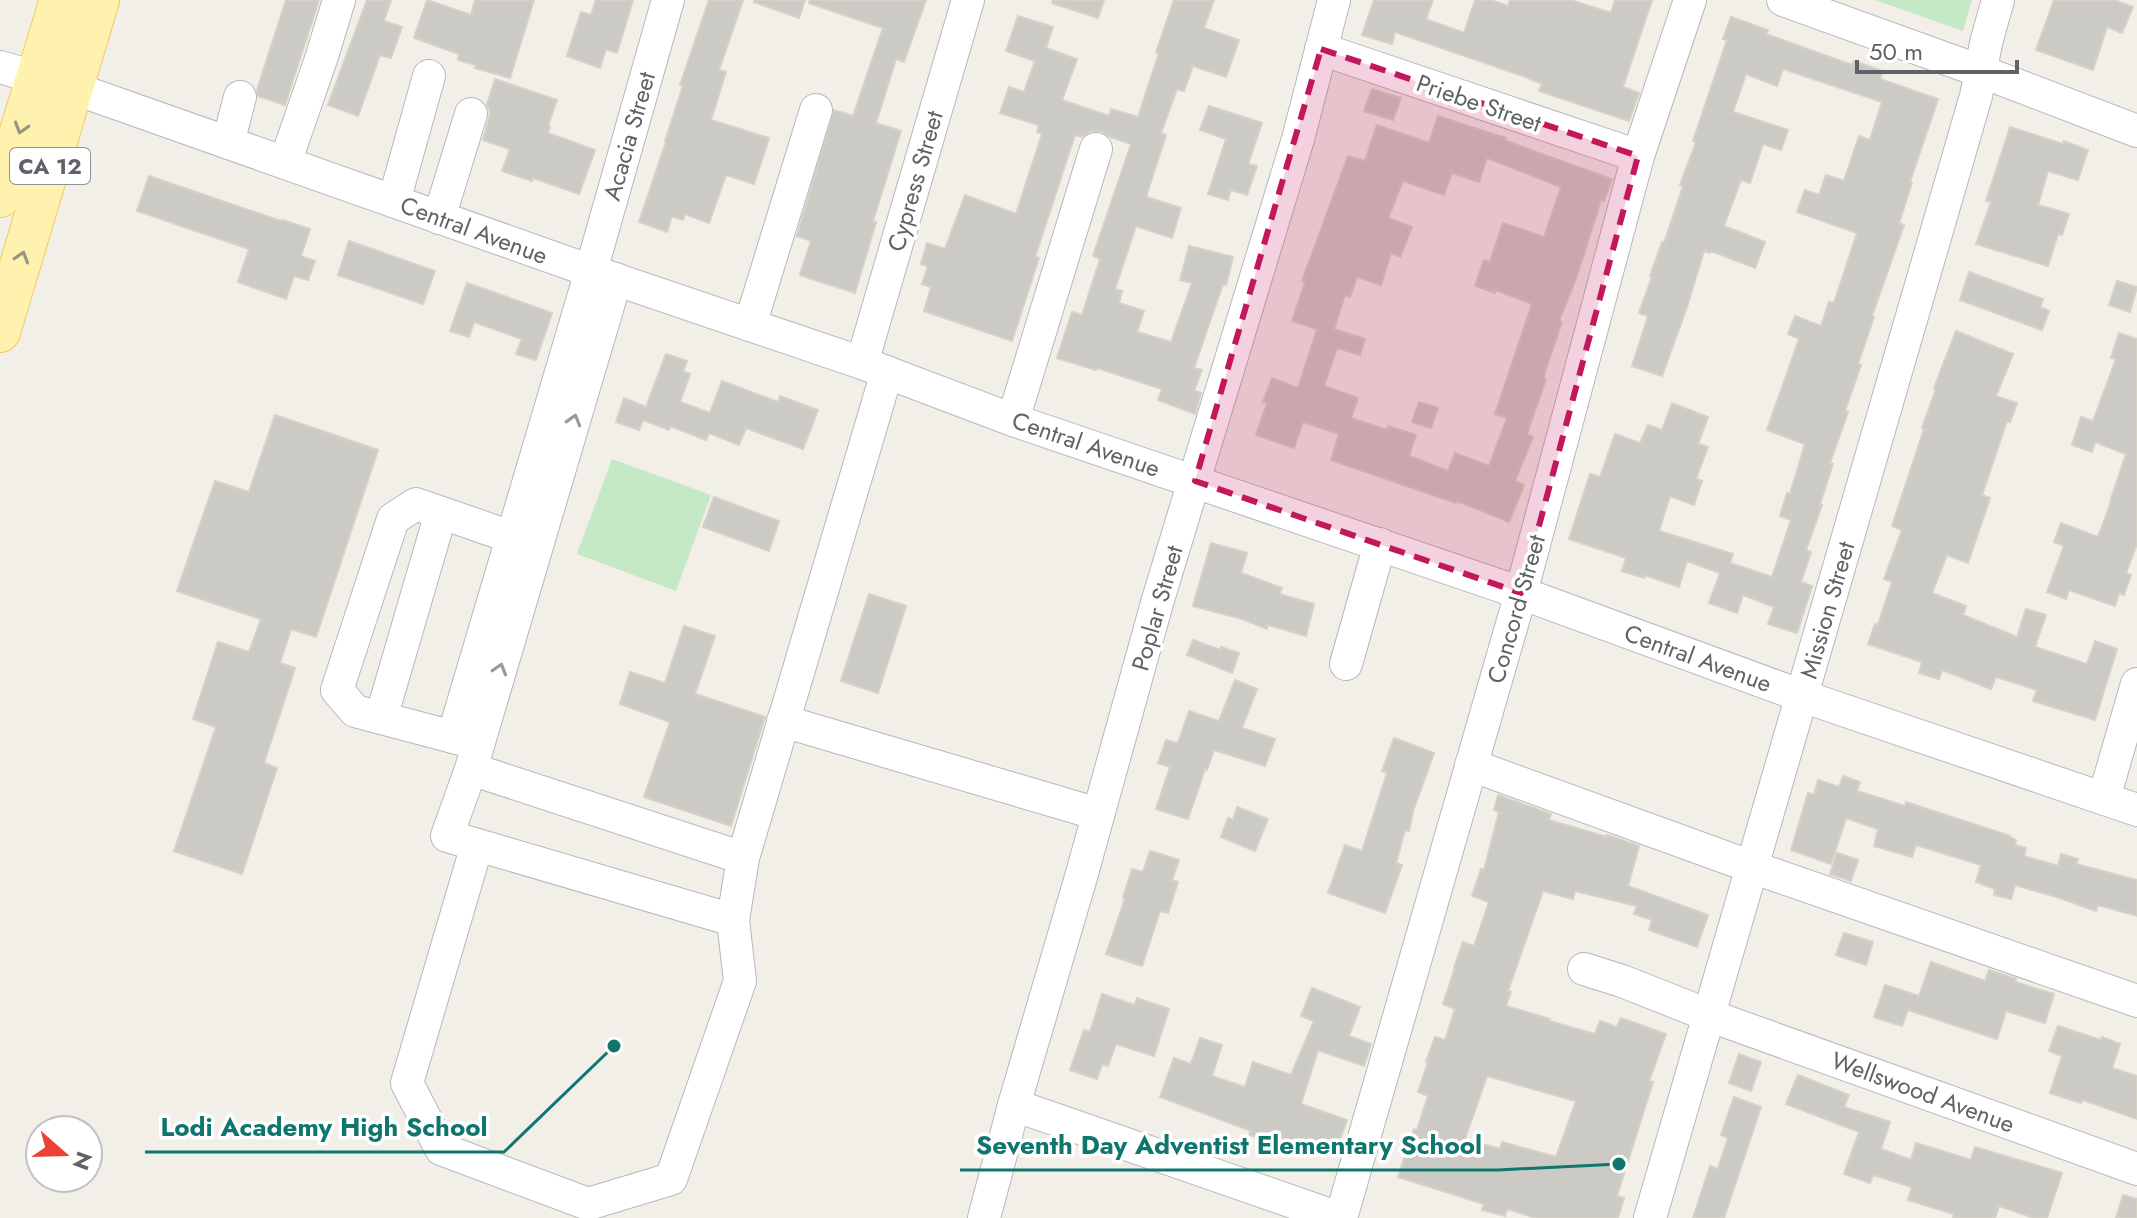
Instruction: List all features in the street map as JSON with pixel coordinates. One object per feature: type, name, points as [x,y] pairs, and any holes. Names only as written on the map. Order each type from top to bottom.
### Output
[{"type":"main road","name":"CA 12","points":[[0,197],[18,72],[50,35],[60,0]]},
{"type":"main road","name":"CA 12","points":[[0,332],[99,0]]},
{"type":"street","points":[[285,163],[339,0]]},
{"type":"street","name":"Acacia Street","points":[[603,275],[668,0]]},
{"type":"street","name":"Cypress Street","points":[[477,845],[407,1083],[441,1149],[588,1204],[671,1179],[740,981],[733,920],[743,858],[783,721],[968,0]]},
{"type":"street","name":"Poplar Street","points":[[984,1218],[1157,603],[1298,139],[1334,0]]},
{"type":"street","name":"Concord Street","points":[[1340,1218],[1521,593],[1638,156],[1690,0]]},
{"type":"street","points":[[1783,0],[2137,131]]},
{"type":"street","name":"Mission Street","points":[[1650,1218],[1976,96],[1998,0]]},
{"type":"street","name":"Priebe Street","points":[[1321,49],[1638,156]]},
{"type":"street","name":"Central Avenue","points":[[18,72],[73,88],[874,368],[1013,420],[1521,593],[1802,696],[2137,810]]},
{"type":"street","points":[[394,201],[429,76]]},
{"type":"street","points":[[228,143],[240,97]]},
{"type":"street","points":[[750,325],[816,110]]},
{"type":"street","points":[[439,218],[471,114]]},
{"type":"street","points":[[1013,420],[1096,149]]},
{"type":"street","points":[[510,588],[511,537],[603,275]]},
{"type":"street","points":[[603,275],[510,588],[447,836],[733,920]]},
{"type":"street","points":[[511,537],[416,504],[393,519],[337,690],[355,711],[467,750],[743,858]]},
{"type":"street","points":[[381,718],[441,513]]},
{"type":"street","points":[[1346,664],[1380,544]]},
{"type":"street","points":[[2104,798],[2137,684]]},
{"type":"street","points":[[783,721],[1098,814]]},
{"type":"street","points":[[1471,765],[2137,1001]]},
{"type":"street","name":"Wellswood Avenue","points":[[1584,969],[2137,1169]]},
{"type":"street","points":[[1014,1105],[1340,1218]]},
{"type":"highlighted area","points":[[1321,49],[1638,156],[1521,593],[1195,481]]},
{"type":"green space","points":[[1875,0],[1972,0],[1963,31]]},
{"type":"green space","points":[[612,459],[711,495],[676,591],[577,554]]},
{"type":"building","points":[[286,0],[319,0],[285,105],[258,96],[257,90]]},
{"type":"building","points":[[367,0],[391,0],[384,21],[402,27],[391,58],[380,55],[358,116],[328,105]]},
{"type":"building","points":[[427,0],[471,15],[475,0],[534,0],[510,78],[475,68],[476,65],[458,60],[459,54],[414,38]]},
{"type":"building","points":[[596,0],[633,0],[617,53],[606,49],[600,68],[567,56],[581,12],[591,15]]},
{"type":"building","points":[[709,0],[743,0],[719,70],[726,72],[711,120],[769,138],[754,184],[726,175],[709,223],[685,214],[683,220],[672,216],[667,232],[639,222]]},
{"type":"building","points":[[754,0],[805,0],[799,18]]},
{"type":"building","points":[[810,0],[926,0],[904,62],[896,59],[876,123],[901,131],[855,293],[800,275],[811,241],[797,236],[834,110],[853,116],[883,28],[809,3]]},
{"type":"building","points":[[1053,0],[1104,0],[1098,18],[1052,3]]},
{"type":"building","points":[[1174,0],[1214,0],[1204,28],[1239,40],[1226,77],[1193,66],[1184,91],[1177,89],[1161,133],[1166,135],[1146,197],[1181,208],[1172,238],[1136,226],[1115,289],[1122,291],[1119,303],[1144,311],[1137,332],[1171,342],[1192,283],[1180,280],[1189,246],[1233,257],[1226,285],[1223,284],[1194,368],[1202,370],[1194,391],[1201,393],[1195,414],[1158,400],[1162,389],[1057,358],[1072,312],[1082,315],[1100,259],[1093,256],[1131,144],[1101,131],[1091,131],[1082,137],[1075,135],[1035,257],[1039,258],[1012,341],[924,311],[931,287],[922,284],[928,266],[921,264],[927,243],[945,249],[965,195],[1016,214],[1042,134],[1037,132],[1039,125],[1000,113],[1009,87],[1024,92],[1035,61],[1006,51],[1018,16],[1053,27],[1046,48],[1077,59],[1062,100],[1109,116],[1111,109],[1138,117]]},
{"type":"building","points":[[1374,0],[1433,0],[1426,19],[1464,33],[1475,0],[1491,0],[1508,6],[1510,0],[1571,0],[1611,13],[1615,0],[1652,0],[1623,87],[1639,93],[1629,121],[1539,91],[1542,84],[1523,76],[1395,32],[1392,44],[1362,35]]},
{"type":"building","points":[[2054,0],[2114,0],[2133,7],[2122,33],[2107,27],[2093,70],[2036,50]]},
{"type":"building","points":[[1731,17],[1768,30],[1766,34],[1852,65],[1854,61],[1883,71],[1880,79],[1938,99],[1910,182],[1899,223],[1904,225],[1872,316],[1858,364],[1861,365],[1845,411],[1848,412],[1830,463],[1833,464],[1822,505],[1806,550],[1811,552],[1801,582],[1812,586],[1797,633],[1768,624],[1774,607],[1743,595],[1737,613],[1709,603],[1720,573],[1687,561],[1679,587],[1622,571],[1626,558],[1569,539],[1590,474],[1600,477],[1615,434],[1640,443],[1648,425],[1662,430],[1672,403],[1708,417],[1698,444],[1708,447],[1696,479],[1702,481],[1694,505],[1670,496],[1659,531],[1733,554],[1730,563],[1772,577],[1791,520],[1780,516],[1805,444],[1767,430],[1799,339],[1788,334],[1795,316],[1821,326],[1829,302],[1834,303],[1857,233],[1797,212],[1805,190],[1819,195],[1826,175],[1844,181],[1859,136],[1870,140],[1882,102],[1783,69],[1777,86],[1746,74],[1733,112],[1788,130],[1781,150],[1763,144],[1750,183],[1741,180],[1724,226],[1765,242],[1755,268],[1704,251],[1662,376],[1632,366],[1648,316],[1639,313],[1683,186],[1680,185],[1727,40],[1723,39]]},
{"type":"building","points":[[495,79],[557,100],[548,133],[595,150],[579,194],[502,171],[510,149],[483,140],[490,111],[487,105]]},
{"type":"building","points":[[1372,89],[1401,98],[1393,120],[1364,111]]},
{"type":"building","points":[[1209,106],[1262,123],[1248,164],[1257,166],[1247,195],[1231,190],[1228,200],[1208,194],[1226,139],[1200,130]]},
{"type":"building","points":[[1438,116],[1506,138],[1612,179],[1604,201],[1601,200],[1559,321],[1562,322],[1543,378],[1546,379],[1527,434],[1533,437],[1515,481],[1524,485],[1509,522],[1457,501],[1331,460],[1339,434],[1303,422],[1294,448],[1256,435],[1272,378],[1298,388],[1317,329],[1292,321],[1305,282],[1302,281],[1348,156],[1365,161],[1377,125],[1429,143]],"holes":[[[1487,158],[1561,187],[1544,237],[1503,223],[1490,262],[1484,260],[1475,286],[1495,293],[1496,290],[1532,304],[1495,414],[1507,418],[1489,466],[1455,453],[1448,471],[1409,456],[1416,435],[1388,426],[1387,430],[1351,418],[1358,398],[1324,386],[1337,348],[1360,355],[1365,339],[1334,329],[1345,295],[1350,297],[1357,277],[1381,285],[1391,253],[1400,257],[1412,227],[1388,218],[1403,181],[1444,195],[1452,173],[1479,182]]]},
{"type":"building","points":[[2010,127],[2088,150],[2078,180],[2048,171],[2038,205],[2069,214],[2062,235],[2058,234],[2048,266],[1976,244],[1991,202],[1986,201]]},
{"type":"building","points":[[149,176],[310,229],[301,256],[315,261],[308,280],[294,276],[286,299],[238,282],[249,249],[137,211]]},
{"type":"building","points":[[349,241],[435,271],[423,304],[338,275]]},
{"type":"building","points":[[1969,272],[2043,299],[2040,307],[2049,311],[2042,330],[1960,300]]},
{"type":"building","points":[[2117,281],[2137,287],[2130,312],[2109,305]]},
{"type":"building","points":[[467,283],[552,313],[536,360],[516,354],[522,339],[474,322],[469,337],[450,331]]},
{"type":"building","points":[[1956,331],[2013,354],[1996,396],[2017,403],[2010,422],[2007,421],[1982,495],[1990,498],[1968,563],[1947,555],[1932,593],[1966,606],[1963,615],[2017,637],[2026,609],[2046,615],[2035,647],[2087,664],[2095,641],[2117,649],[2095,720],[2033,701],[2037,690],[1996,677],[1991,689],[1942,670],[1939,679],[1919,673],[1922,662],[1868,644],[1875,624],[1878,625],[1892,582],[1884,579],[1902,530],[1892,526],[1934,388]]},
{"type":"building","points":[[2119,333],[2137,339],[2137,544],[2126,573],[2131,575],[2124,595],[2119,593],[2115,606],[2069,590],[2066,599],[2047,592],[2064,546],[2054,542],[2061,523],[2098,537],[2126,454],[2095,442],[2092,452],[2072,445],[2081,417],[2093,421],[2116,359],[2111,358]]},
{"type":"building","points":[[666,354],[687,361],[683,371],[690,374],[680,402],[710,413],[722,381],[778,402],[780,396],[818,410],[803,449],[746,428],[739,445],[709,433],[706,440],[670,426],[669,430],[643,420],[639,430],[616,422],[624,398],[646,407]]},
{"type":"building","points":[[1419,402],[1438,408],[1431,428],[1412,422]]},
{"type":"building","points":[[275,415],[378,450],[316,637],[291,629],[280,663],[295,668],[264,763],[277,768],[242,874],[174,851],[216,727],[193,719],[218,642],[249,652],[261,619],[177,591],[215,481],[249,492]]},
{"type":"building","points":[[714,497],[779,521],[769,551],[703,527]]},
{"type":"building","points":[[1211,543],[1247,553],[1241,573],[1282,588],[1279,594],[1314,604],[1306,636],[1268,625],[1267,629],[1193,606]]},
{"type":"building","points":[[869,594],[906,606],[878,693],[841,681]]},
{"type":"building","points":[[684,626],[715,636],[695,694],[765,717],[731,826],[644,797],[670,722],[620,704],[630,672],[665,683]]},
{"type":"building","points":[[1193,640],[1239,653],[1232,673],[1187,655]]},
{"type":"building","points":[[1235,680],[1257,689],[1242,728],[1275,739],[1265,766],[1214,750],[1188,819],[1156,809],[1170,767],[1158,763],[1166,740],[1178,743],[1189,711],[1219,721]]},
{"type":"building","points":[[1394,738],[1434,753],[1409,831],[1405,830],[1396,863],[1402,865],[1385,913],[1328,893],[1345,845],[1362,851],[1387,773],[1382,771]]},
{"type":"building","points":[[1843,776],[1860,782],[1857,791],[1905,806],[1906,802],[2010,836],[2016,840],[2015,845],[2026,848],[2024,856],[2058,866],[2061,854],[2078,859],[2076,864],[2137,880],[2137,916],[2098,905],[2096,911],[2015,885],[2011,899],[1994,895],[1995,889],[1976,882],[1981,865],[1916,845],[1912,857],[1874,846],[1878,829],[1846,818],[1831,864],[1791,850],[1808,793],[1814,795],[1818,780],[1839,787]]},
{"type":"building","points":[[1498,795],[1551,814],[1549,820],[1639,846],[1628,886],[1708,915],[1697,947],[1649,930],[1652,920],[1634,914],[1637,906],[1575,891],[1573,899],[1543,891],[1508,991],[1511,992],[1506,1006],[1595,1034],[1600,1021],[1617,1027],[1621,1018],[1666,1034],[1649,1081],[1653,1082],[1617,1196],[1624,1198],[1618,1218],[1536,1218],[1507,1209],[1505,1216],[1482,1210],[1484,1204],[1398,1177],[1428,1096],[1418,1092],[1426,1062],[1435,1037],[1445,1040],[1455,1009],[1443,1004],[1454,968],[1463,942],[1474,946],[1489,902],[1472,896],[1481,869],[1484,870],[1499,812],[1494,810]],"holes":[[[1487,1076],[1576,1101],[1556,1157],[1502,1142],[1500,1149],[1465,1139]]]},
{"type":"building","points":[[1237,807],[1268,819],[1255,851],[1221,837],[1228,818],[1233,820]]},
{"type":"building","points":[[1150,851],[1179,860],[1172,880],[1178,882],[1168,913],[1160,911],[1142,966],[1106,954],[1132,869],[1143,872]]},
{"type":"building","points":[[1837,853],[1858,860],[1851,881],[1830,874]]},
{"type":"building","points":[[1844,933],[1873,942],[1866,965],[1836,955]]},
{"type":"building","points":[[1931,962],[1985,981],[1989,970],[2054,994],[2045,1023],[2006,1011],[1997,1039],[1908,1010],[1902,1026],[1874,1017],[1885,985],[1919,996]]},
{"type":"building","points":[[1312,988],[1360,1007],[1349,1036],[1371,1044],[1364,1066],[1318,1050],[1301,1104],[1347,1120],[1334,1155],[1295,1140],[1292,1149],[1249,1135],[1251,1131],[1160,1097],[1174,1058],[1191,1064],[1200,1038],[1222,1045],[1212,1076],[1245,1087],[1253,1062],[1291,1075],[1314,1021],[1301,1016]]},
{"type":"building","points":[[1102,994],[1135,1005],[1137,998],[1169,1009],[1154,1056],[1116,1044],[1108,1066],[1102,1064],[1097,1079],[1070,1070],[1084,1030],[1090,1032]]},
{"type":"building","points":[[2058,1026],[2120,1044],[2112,1068],[2137,1076],[2137,1119],[2083,1100],[2081,1103],[2050,1093],[2062,1056],[2049,1051]]},
{"type":"building","points":[[1739,1054],[1761,1062],[1751,1091],[1729,1083]]},
{"type":"building","points":[[1798,1075],[1849,1095],[1844,1107],[1890,1122],[1881,1149],[1911,1160],[1916,1143],[1971,1160],[1975,1147],[2062,1173],[2047,1218],[2034,1218],[1999,1206],[1995,1218],[1953,1218],[1954,1214],[1908,1200],[1912,1187],[1873,1175],[1870,1183],[1844,1174],[1859,1132],[1786,1104]]},
{"type":"building","points":[[1734,1097],[1761,1107],[1724,1218],[1693,1218],[1710,1166],[1718,1169],[1728,1138],[1721,1135]]},
{"type":"building","points":[[2123,1195],[2137,1199],[2137,1218],[2116,1218]]},
{"type":"place","name":"Lodi Academy High School","points":[[614,1046]]},
{"type":"place","name":"Seventh Day Adventist Elementary School","points":[[1619,1164]]}]
